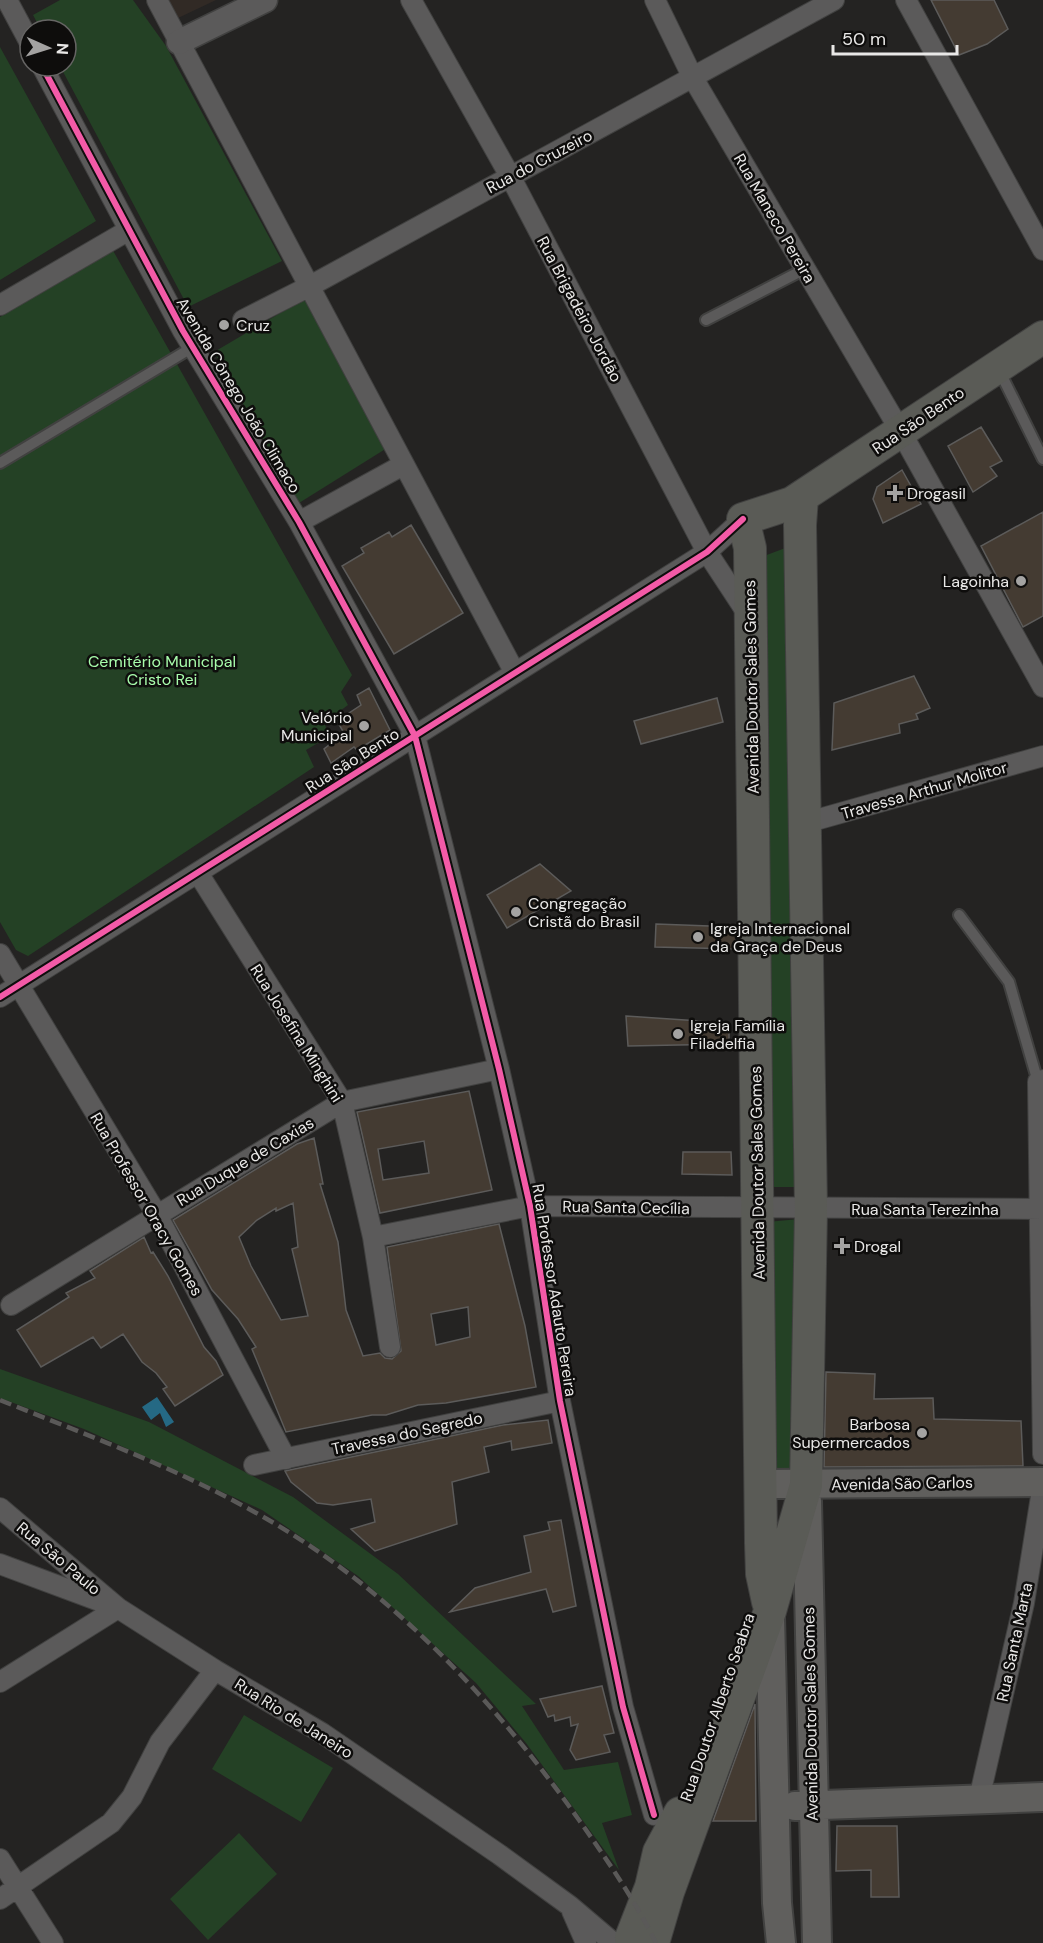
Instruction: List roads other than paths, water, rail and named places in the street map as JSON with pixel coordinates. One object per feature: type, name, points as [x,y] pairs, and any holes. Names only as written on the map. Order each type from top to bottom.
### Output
[{"type":"main road","name":"Rua São Bento","points":[[746,533],[1043,337]]},
{"type":"main road","name":"Avenida Doutor Sales Gomes","points":[[797,500],[800,525],[811,1209],[806,1485],[817,1943]]},
{"type":"main road","name":"Avenida Doutor Sales Gomes","points":[[746,533],[750,618],[762,1574],[770,1611],[781,1943]]},
{"type":"main road","name":"Avenida São Carlos","points":[[760,1484],[1043,1483]]},
{"type":"main road","name":"Avenida Doutor Sales Gomes","points":[[770,1611],[806,1485]]},
{"type":"main road","name":"Rua Doutor Alberto Seabra","points":[[621,1942],[651,1887],[659,1852],[660,1826],[686,1800],[762,1574]]},
{"type":"main road","name":"Rua Doutor Alberto Seabra","points":[[621,1942],[668,1892],[770,1611]]},
{"type":"main road","points":[[775,1806],[1043,1797]]},
{"type":"main road","points":[[660,1826],[672,1845],[674,1856],[668,1892]]},
{"type":"street","points":[[7,0],[18,21]]},
{"type":"street","points":[[157,0],[515,673]]},
{"type":"street","points":[[179,42],[265,0]]},
{"type":"street","name":"Rua Brigadeiro Jordão","points":[[411,0],[510,176],[707,552],[750,618]]},
{"type":"street","name":"Rua Maneco Pereira","points":[[655,0],[693,78],[901,432],[1043,687]]},
{"type":"street","name":"Rua do Cruzeiro","points":[[243,320],[310,286],[834,0]]},
{"type":"street","points":[[906,0],[1043,250]]},
{"type":"street","name":"Avenida Cônego João Climaco","points":[[48,78],[193,347],[299,522],[414,736]]},
{"type":"street","points":[[0,305],[129,230]]},
{"type":"street","points":[[299,522],[403,465]]},
{"type":"street","name":"Rua São Bento","points":[[0,998],[707,552],[746,533]]},
{"type":"street","name":"Rua São Bento","points":[[707,552],[746,533]]},
{"type":"street","name":"Rua Professor Adauto Pereira","points":[[414,736],[499,1069],[530,1206],[560,1401],[624,1707],[660,1826]]},
{"type":"street","name":"Travessa Arthur Molitor","points":[[805,824],[1043,756]]},
{"type":"street","name":"Rua Josefina Minghini","points":[[198,873],[342,1102],[373,1237],[390,1347]]},
{"type":"street","name":"Rua Professor Oracy Gomes","points":[[0,954],[157,1215],[286,1459]]},
{"type":"street","name":"Rua Duque de Caxias","points":[[11,1305],[342,1102],[499,1069]]},
{"type":"street","points":[[1041,1081],[1043,1454]]},
{"type":"street","name":"Rua Santa Cecília","points":[[373,1237],[530,1206],[811,1209]]},
{"type":"street","name":"Rua Santa Terezinha","points":[[811,1209],[1041,1209]]},
{"type":"street","name":"Travessa do Segredo","points":[[254,1465],[560,1401]]},
{"type":"street","name":"Rua Santa Marta","points":[[979,1798],[1024,1604],[1043,1483]]},
{"type":"street","name":"Rua São Paulo","points":[[0,1508],[118,1608]]},
{"type":"street","name":"Rua Rio de Janeiro","points":[[0,1564],[118,1608],[215,1670],[332,1740],[439,1811],[621,1942]]},
{"type":"street","points":[[0,1682],[118,1608]]},
{"type":"street","points":[[0,1899],[111,1823],[132,1797],[160,1742],[215,1670]]},
{"type":"street","points":[[0,1859],[53,1943]]},
{"type":"lane","points":[[706,320],[805,269]]},
{"type":"lane","points":[[0,463],[193,347]]},
{"type":"lane","points":[[998,368],[1043,459]]},
{"type":"lane","points":[[959,915],[1009,982],[1041,1081]]},
{"type":"water","points":[[157,1397],[174,1422],[166,1427],[160,1413],[151,1420],[142,1407]]},
{"type":"railway","points":[[0,1400],[157,1464],[219,1493],[298,1538],[345,1571],[390,1607],[472,1686],[545,1774],[620,1880],[656,1943]]},
{"type":"place","name":"Cruz","points":[[224,325]]},
{"type":"place","name":"Drogasil","points":[[895,493]]},
{"type":"place","name":"Lagoinha","points":[[1021,581]]},
{"type":"place","name":"Velório Municipal","points":[[364,726]]},
{"type":"place","name":"Congregação Cristã do Brasil","points":[[516,912]]},
{"type":"place","name":"Igreja Internacional da Graça de Deus","points":[[698,937]]},
{"type":"place","name":"Igreja Família Filadelfia","points":[[678,1034]]},
{"type":"place","name":"Drogal","points":[[842,1246]]},
{"type":"place","name":"Barbosa Supermercados","points":[[922,1433]]},
{"type":"park label","name":"Cemitério Municipal Cristo Rei","points":[[162,670]]}]
